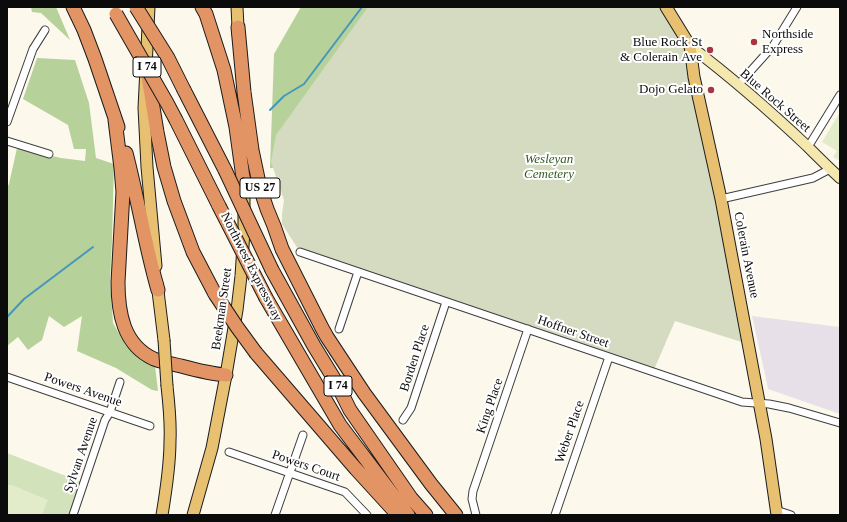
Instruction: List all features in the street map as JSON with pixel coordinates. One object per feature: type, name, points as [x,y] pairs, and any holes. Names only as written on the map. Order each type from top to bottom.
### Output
[{"type":"highway","points":[[73,7],[95,59],[123,141],[133,180],[150,262],[158,290]]},
{"type":"highway","name":"Northwest Expressway","points":[[136,7],[168,58],[225,170],[272,270],[314,346],[336,382],[350,410],[411,498],[426,515]]},
{"type":"highway","points":[[202,7],[206,14],[224,70],[236,127],[244,185]]},
{"type":"highway","name":"Northwest Expressway","points":[[114,11],[176,120],[266,298],[340,425],[408,515]]},
{"type":"highway","name":"US 27","points":[[238,27],[252,150],[260,188],[282,249],[327,337],[364,393],[431,484],[456,515]]},
{"type":"highway","points":[[146,60],[157,132],[164,167],[174,201],[194,252],[215,294],[256,353],[356,469],[398,515]]},
{"type":"highway","points":[[115,120],[123,192],[118,282],[122,322],[137,347],[153,358],[162,362],[196,370],[226,375]]},
{"type":"main road","points":[[149,7],[144,108],[146,160],[164,340],[170,441],[168,475],[162,515]]},
{"type":"main road","name":"Beekman Street","points":[[193,515],[212,448],[237,310],[241,276],[244,231],[244,185],[243,140],[236,47],[238,27],[237,7]]},
{"type":"main road","name":"Colerain Avenue","points":[[666,7],[690,46],[694,77],[721,199],[759,403],[777,512]]},
{"type":"street","points":[[738,85],[773,46],[797,7]]},
{"type":"street","points":[[7,122],[33,49],[45,30]]},
{"type":"street","name":"Blue Rock Street","points":[[690,46],[738,85],[808,147],[840,178]]},
{"type":"street","points":[[808,147],[840,95]]},
{"type":"street","points":[[7,142],[49,154]]},
{"type":"street","points":[[721,199],[814,178],[830,169]]},
{"type":"street","name":"Hoffner Street","points":[[300,252],[742,402],[769,404],[789,408],[840,423]]},
{"type":"street","points":[[339,329],[358,272]]},
{"type":"street","name":"Borden Place","points":[[403,420],[411,408],[446,302]]},
{"type":"street","name":"King Place","points":[[476,515],[472,499],[473,491],[528,330]]},
{"type":"street","name":"Weber Place","points":[[555,515],[609,357]]},
{"type":"street","name":"Powers Avenue","points":[[7,377],[150,426]]},
{"type":"street","name":"Sylvan Avenue","points":[[73,515],[105,420],[110,412],[120,382]]},
{"type":"street","points":[[275,515],[303,435]]},
{"type":"street","name":"Powers Court","points":[[229,452],[345,492],[367,515]]},
{"type":"street","points":[[777,512],[791,515]]},
{"type":"shaded area","points":[[752,316],[840,327],[840,414],[768,389]]},
{"type":"green space","points":[[31,7],[56,7],[70,40],[41,13],[32,12]]},
{"type":"green space","points":[[301,7],[391,7],[287,167],[270,168],[274,54]]},
{"type":"green space","name":"Wesleyan Cemetery","points":[[368,7],[666,7],[690,46],[748,344],[675,321],[653,372],[300,252],[282,224],[284,200],[271,162],[276,135]]},
{"type":"green space","points":[[37,58],[75,60],[89,103],[96,158],[114,164],[110,280],[113,323],[126,346],[155,366],[158,391],[152,390],[116,368],[77,351],[82,316],[64,327],[49,316],[42,340],[28,350],[18,337],[7,346],[7,188],[17,148],[61,158],[85,161],[86,149],[74,149],[68,125],[23,99]]},
{"type":"green space","points":[[840,112],[840,161],[833,157],[837,151],[822,142]]},
{"type":"green space","points":[[7,453],[84,483],[73,515],[7,515]]},
{"type":"green space","points":[[7,485],[12,485],[48,500],[42,515],[7,515]]},
{"type":"waterway","points":[[270,110],[284,96],[304,84],[362,7]]},
{"type":"waterway","points":[[7,317],[24,299],[93,247]]},
{"type":"place","name":"Northside Express","points":[[754,42]]},
{"type":"place","name":"Blue Rock St & Colerain Ave","points":[[710,50]]},
{"type":"place","name":"Dojo Gelato","points":[[711,90]]}]
